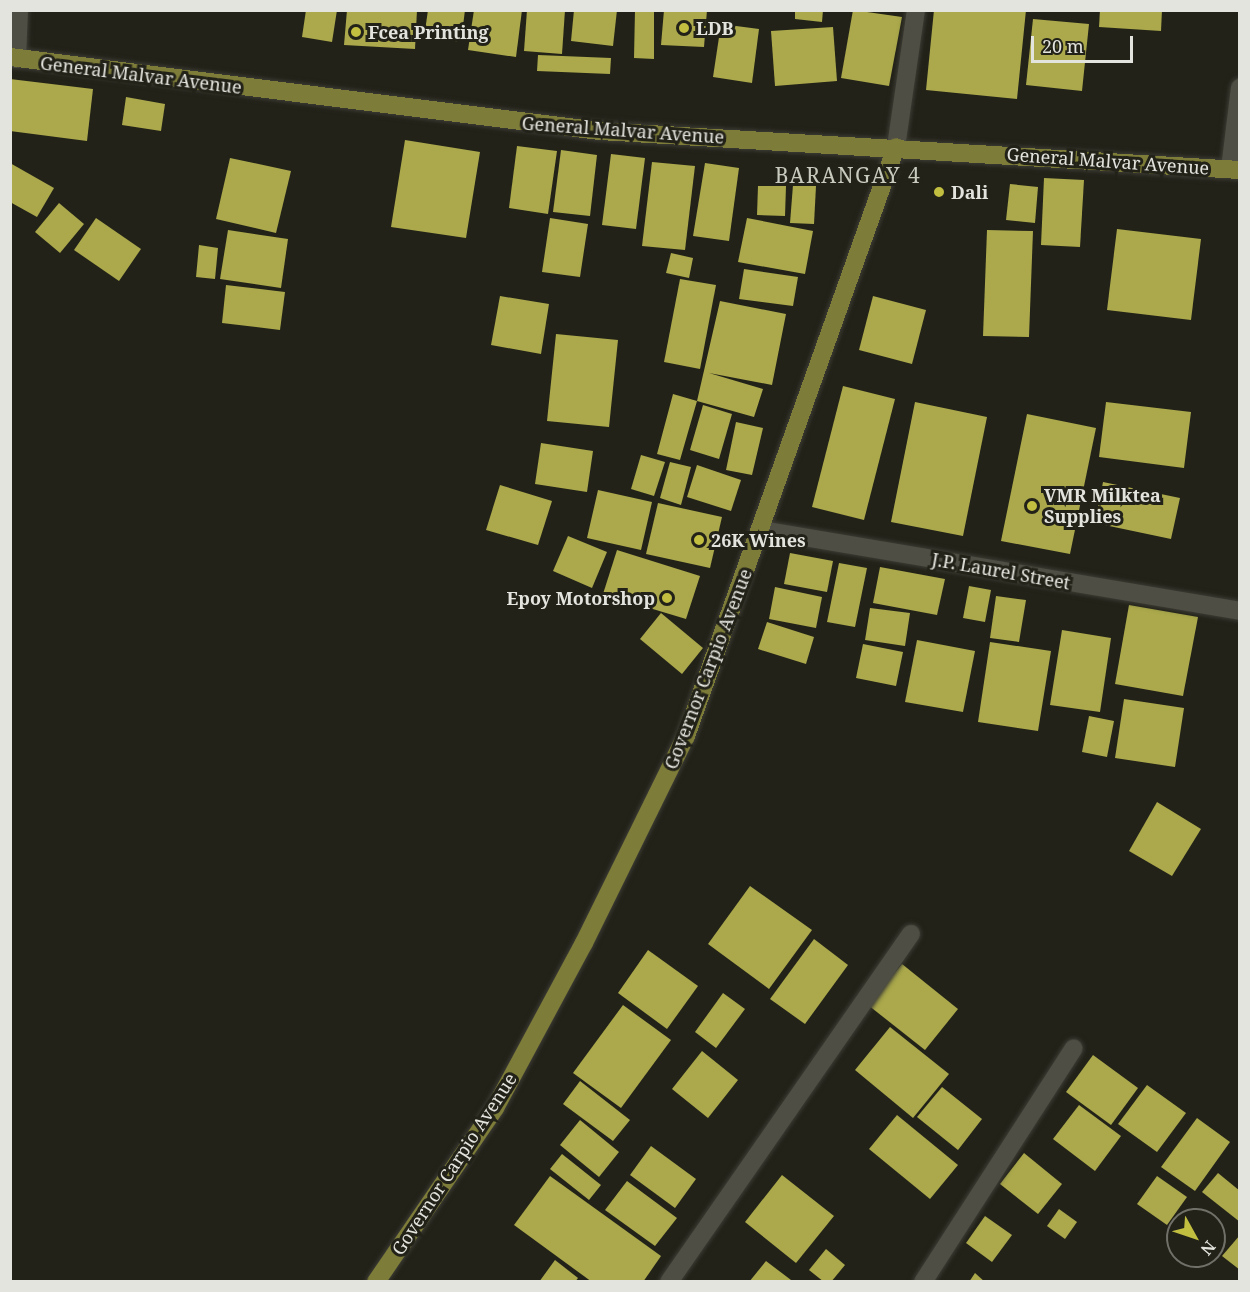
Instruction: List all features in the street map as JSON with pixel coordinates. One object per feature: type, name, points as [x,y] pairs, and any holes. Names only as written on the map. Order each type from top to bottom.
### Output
[{"type":"main road","name":"General Malvar Avenue","points":[[14,58],[600,131],[1234,169]]},
{"type":"main road","name":"Governor Carpio Avenue","points":[[376,1281],[495,1108],[584,943],[686,736],[762,530],[896,147]]},
{"type":"street","points":[[14,58],[18,10]]},
{"type":"street","points":[[896,147],[916,10]]},
{"type":"street","points":[[1234,169],[1239,88]]},
{"type":"street","name":"J.P. Laurel Street","points":[[762,530],[1239,611]]},
{"type":"street","points":[[669,1281],[910,934]]},
{"type":"street","points":[[923,1281],[1074,1048]]},
{"type":"building","points":[[306,10],[337,10],[332,42],[302,37]]},
{"type":"building","points":[[347,10],[417,10],[415,49],[344,45]]},
{"type":"building","points":[[428,10],[465,10],[461,42],[424,38]]},
{"type":"building","points":[[474,10],[522,10],[516,57],[468,50]]},
{"type":"building","points":[[527,10],[565,10],[562,54],[524,51]]},
{"type":"building","points":[[574,10],[617,10],[613,46],[571,41]]},
{"type":"building","points":[[635,10],[654,10],[654,59],[634,58]]},
{"type":"building","name":"LDB","points":[[664,10],[707,10],[704,47],[661,45]]},
{"type":"building","points":[[795,10],[823,10],[822,22],[795,19]]},
{"type":"building","points":[[853,10],[902,17],[889,86],[841,78]]},
{"type":"building","points":[[934,10],[1026,10],[1017,99],[926,90]]},
{"type":"building","points":[[1100,10],[1162,10],[1161,31],[1099,27]]},
{"type":"building","points":[[1033,19],[1089,24],[1082,91],[1026,85]]},
{"type":"building","points":[[721,24],[759,29],[752,83],[713,77]]},
{"type":"building","points":[[833,27],[837,81],[775,86],[771,31]]},
{"type":"building","points":[[538,55],[611,58],[610,74],[537,71]]},
{"type":"building","points":[[10,79],[93,89],[87,141],[10,131]]},
{"type":"building","points":[[126,97],[165,104],[161,131],[122,125]]},
{"type":"building","points":[[405,140],[480,152],[466,238],[391,227]]},
{"type":"building","points":[[517,146],[557,151],[548,214],[509,208]]},
{"type":"building","points":[[561,150],[597,155],[590,216],[553,212]]},
{"type":"building","points":[[611,154],[645,158],[636,229],[602,225]]},
{"type":"building","points":[[230,158],[291,171],[276,233],[216,219]]},
{"type":"building","points":[[652,162],[695,166],[685,250],[642,246]]},
{"type":"building","points":[[10,163],[54,188],[37,217],[10,202]]},
{"type":"building","points":[[705,163],[739,168],[729,241],[693,236]]},
{"type":"building","points":[[1044,178],[1084,180],[1080,247],[1041,245]]},
{"type":"building","points":[[1010,184],[1038,187],[1035,223],[1006,220]]},
{"type":"building","points":[[793,185],[816,186],[814,224],[790,223]]},
{"type":"building","points":[[758,186],[786,186],[785,216],[757,215]]},
{"type":"building","points":[[59,203],[84,224],[60,253],[35,232]]},
{"type":"building","points":[[96,218],[141,249],[119,281],[74,250]]},
{"type":"building","points":[[550,218],[588,224],[580,277],[542,272]]},
{"type":"building","points":[[747,218],[813,231],[805,274],[738,262]]},
{"type":"building","points":[[1117,229],[1201,239],[1191,320],[1107,310]]},
{"type":"building","points":[[228,230],[288,239],[281,288],[220,279]]},
{"type":"building","points":[[987,230],[1033,231],[1029,337],[983,336]]},
{"type":"building","points":[[199,245],[218,248],[215,279],[196,277]]},
{"type":"building","points":[[671,253],[693,258],[689,278],[666,273]]},
{"type":"building","points":[[744,269],[798,277],[793,306],[739,299]]},
{"type":"building","points":[[680,279],[716,285],[700,369],[664,362]]},
{"type":"building","points":[[226,285],[285,292],[280,330],[222,323]]},
{"type":"building","points":[[500,296],[549,304],[541,354],[491,345]]},
{"type":"building","points":[[873,296],[926,310],[912,364],[859,350]]},
{"type":"building","points":[[720,301],[786,314],[772,385],[709,373],[763,389],[754,417],[697,401]]},
{"type":"building","points":[[556,334],[618,340],[609,427],[547,421]]},
{"type":"building","points":[[843,386],[895,399],[864,520],[812,507]]},
{"type":"building","points":[[673,394],[697,401],[680,460],[657,454]]},
{"type":"building","points":[[915,402],[987,417],[963,536],[891,522]]},
{"type":"building","points":[[1106,402],[1191,412],[1184,468],[1099,457]]},
{"type":"building","points":[[703,405],[732,414],[719,459],[690,450]]},
{"type":"building","points":[[1027,414],[1096,428],[1070,554],[1001,541]]},
{"type":"building","points":[[736,422],[763,428],[752,475],[726,470]]},
{"type":"building","points":[[541,443],[593,451],[587,492],[535,484]]},
{"type":"building","points":[[641,455],[665,462],[654,496],[631,489]]},
{"type":"building","points":[[670,462],[691,467],[681,505],[660,498]]},
{"type":"building","points":[[697,465],[741,480],[731,511],[687,497]]},
{"type":"building","points":[[1103,482],[1180,498],[1171,539],[1095,523]]},
{"type":"building","points":[[500,485],[552,501],[538,545],[486,530]]},
{"type":"building","points":[[598,490],[652,502],[641,550],[587,538]]},
{"type":"building","points":[[658,503],[722,517],[710,568],[646,554]]},
{"type":"building","points":[[568,536],[607,552],[592,588],[553,571]]},
{"type":"building","points":[[617,550],[700,576],[686,619],[603,594]]},
{"type":"building","points":[[790,553],[833,561],[827,592],[784,584]]},
{"type":"building","points":[[839,563],[867,568],[855,627],[827,622]]},
{"type":"building","points":[[880,567],[945,579],[937,615],[873,603]]},
{"type":"building","points":[[969,586],[991,590],[985,622],[963,618]]},
{"type":"building","points":[[775,587],[822,597],[816,628],[769,619]]},
{"type":"building","points":[[996,596],[1026,600],[1019,642],[990,638]]},
{"type":"building","points":[[1129,605],[1198,617],[1183,696],[1115,684]]},
{"type":"building","points":[[870,608],[910,613],[905,646],[865,640]]},
{"type":"building","points":[[661,613],[703,648],[682,674],[640,639]]},
{"type":"building","points":[[767,622],[814,637],[806,664],[758,649]]},
{"type":"building","points":[[1062,630],[1111,638],[1100,712],[1050,705]]},
{"type":"building","points":[[917,640],[975,651],[963,712],[905,702]]},
{"type":"building","points":[[990,642],[1051,651],[1038,731],[978,722]]},
{"type":"building","points":[[863,644],[903,652],[896,686],[856,678]]},
{"type":"building","points":[[1124,699],[1184,708],[1175,767],[1115,758]]},
{"type":"building","points":[[1089,716],[1114,721],[1107,757],[1082,752]]},
{"type":"building","points":[[1157,802],[1201,829],[1172,876],[1129,851]]},
{"type":"building","points":[[750,886],[812,930],[769,989],[708,944]]},
{"type":"building","points":[[814,939],[848,965],[805,1024],[770,999]]},
{"type":"building","points":[[648,950],[698,986],[667,1029],[618,993]]},
{"type":"building","points":[[902,964],[958,1009],[925,1050],[868,1005]]},
{"type":"building","points":[[723,993],[745,1009],[716,1048],[695,1032]]},
{"type":"building","points":[[623,1005],[671,1040],[621,1108],[573,1073]]},
{"type":"building","points":[[890,1027],[949,1074],[913,1118],[855,1070]]},
{"type":"building","points":[[702,1051],[738,1080],[708,1118],[672,1089]]},
{"type":"building","points":[[1093,1055],[1138,1088],[1111,1125],[1066,1092]]},
{"type":"building","points":[[580,1081],[630,1120],[613,1141],[563,1104]]},
{"type":"building","points":[[1147,1085],[1186,1113],[1157,1152],[1118,1124]]},
{"type":"building","points":[[942,1087],[982,1119],[958,1150],[917,1117]]},
{"type":"building","points":[[1079,1105],[1121,1136],[1095,1171],[1053,1139]]},
{"type":"building","points":[[897,1115],[958,1165],[930,1199],[869,1149]]},
{"type":"building","points":[[1197,1118],[1230,1142],[1195,1191],[1161,1167]]},
{"type":"building","points":[[580,1120],[619,1152],[599,1177],[560,1145]]},
{"type":"building","points":[[651,1146],[696,1179],[675,1208],[630,1175]]},
{"type":"building","points":[[1024,1153],[1062,1184],[1038,1214],[1000,1184]]},
{"type":"building","points":[[562,1154],[601,1185],[589,1200],[550,1169]]},
{"type":"building","points":[[1218,1173],[1240,1191],[1240,1222],[1226,1211],[1226,1208],[1222,1208],[1202,1192]]},
{"type":"building","points":[[782,1175],[834,1216],[796,1263],[745,1222]]},
{"type":"building","points":[[550,1176],[661,1256],[643,1282],[592,1282],[514,1225]]},
{"type":"building","points":[[1157,1176],[1187,1197],[1179,1208],[1166,1208],[1166,1224],[1137,1204]]},
{"type":"building","points":[[627,1181],[677,1218],[655,1246],[605,1210]]},
{"type":"building","points":[[1059,1209],[1077,1222],[1065,1239],[1047,1226]]},
{"type":"building","points":[[985,1216],[1012,1235],[992,1262],[966,1243]]},
{"type":"building","points":[[1240,1235],[1240,1270],[1226,1259],[1226,1251]]},
{"type":"building","points":[[826,1249],[845,1265],[831,1282],[824,1282],[809,1270]]},
{"type":"building","points":[[555,1260],[578,1278],[575,1282],[539,1282]]},
{"type":"building","points":[[766,1261],[791,1280],[790,1282],[749,1282]]},
{"type":"building","points":[[975,1273],[985,1282],[969,1282]]},
{"type":"place","name":"LDB","points":[[684,28]]},
{"type":"place","name":"Fcea Printing","points":[[356,32]]},
{"type":"place","name":"Dali","points":[[939,192]]},
{"type":"place","name":"VMR Milktea Supplies","points":[[1032,506]]},
{"type":"place","name":"26K Wines","points":[[699,540]]},
{"type":"place","name":"Epoy Motorshop","points":[[667,598]]},
{"type":"district","name":"BARANGAY 4","points":[[848,175]]}]
